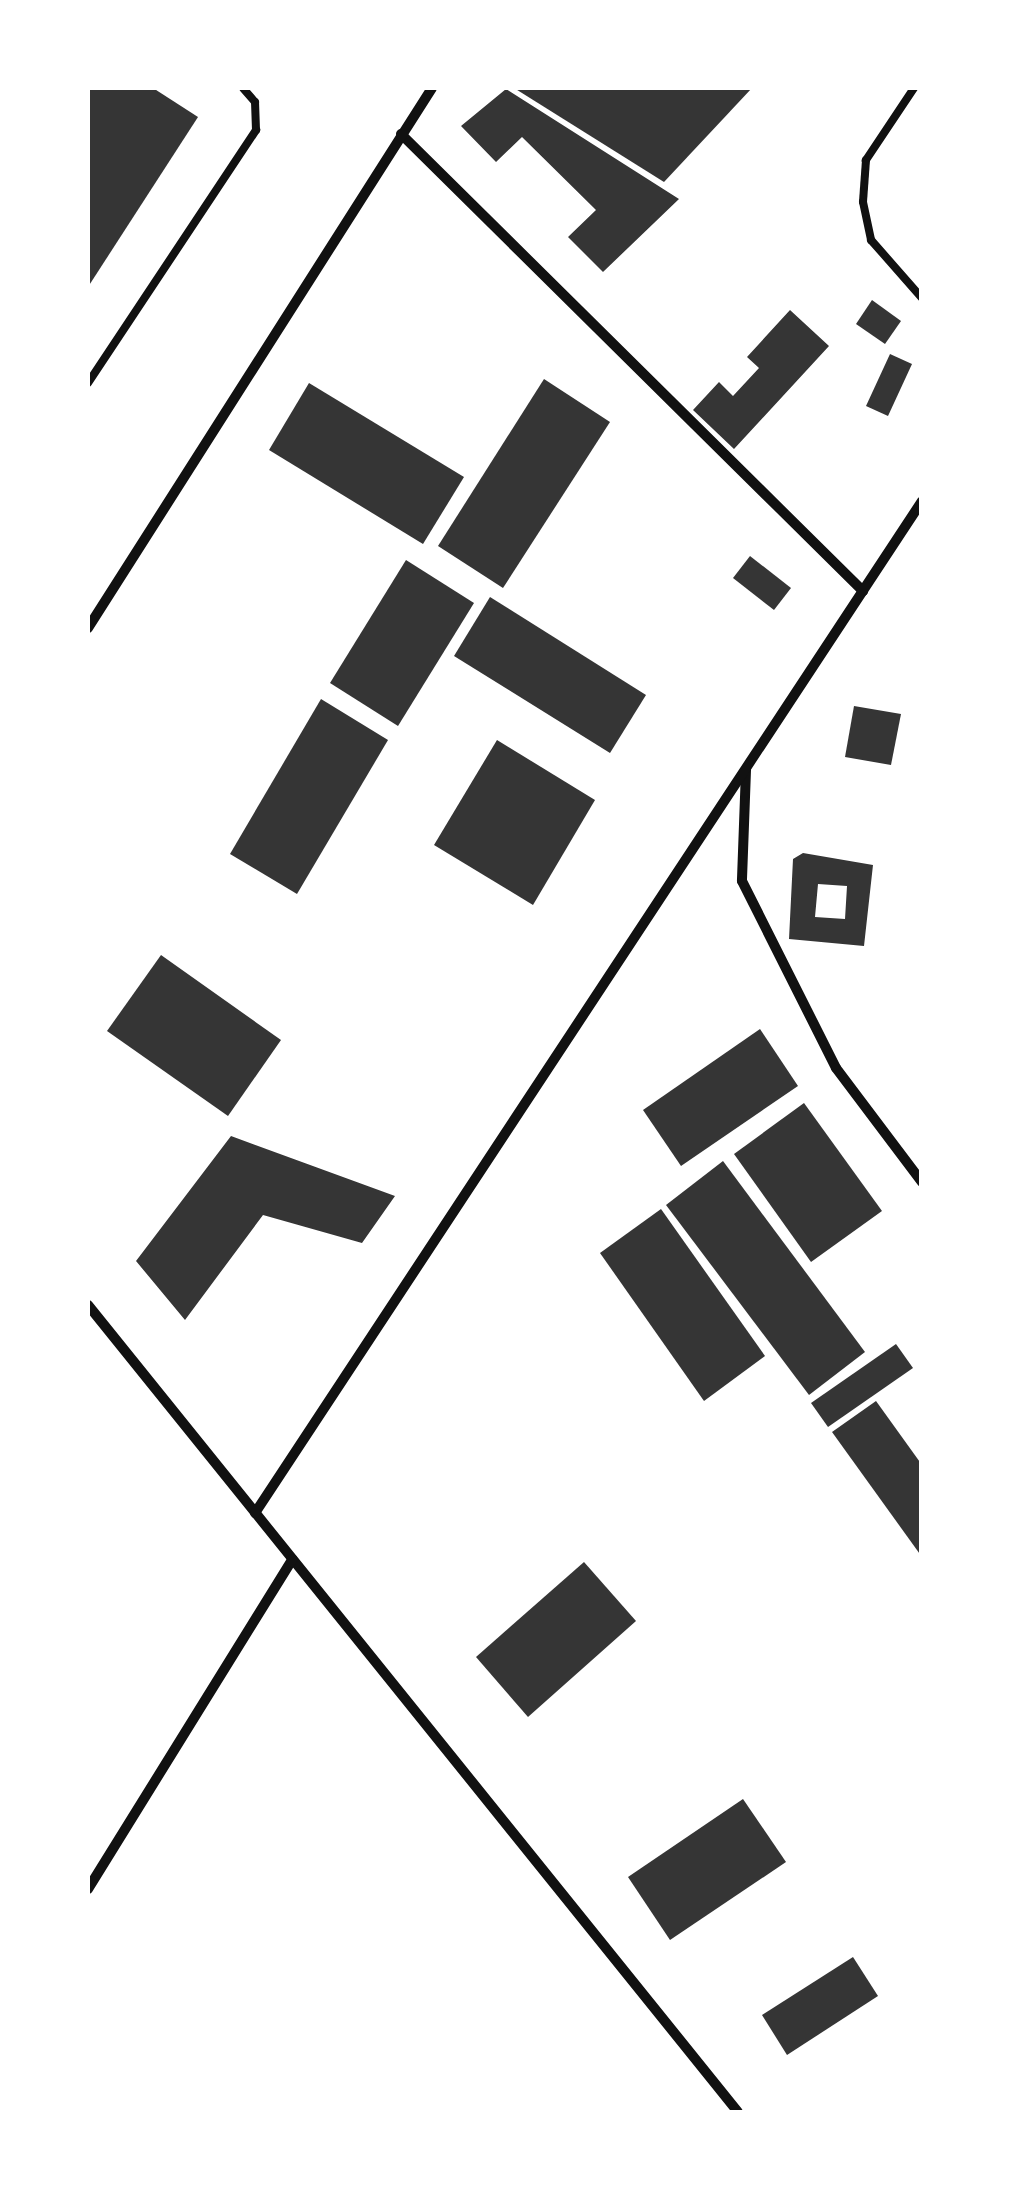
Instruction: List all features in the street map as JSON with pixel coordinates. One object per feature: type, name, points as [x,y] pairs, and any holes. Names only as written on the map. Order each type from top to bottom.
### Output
[{"type":"street","points":[[88,628],[432,88]]},
{"type":"street","points":[[401,134],[863,591]]},
{"type":"street","points":[[255,1513],[922,501]]},
{"type":"street","points":[[746,769],[742,880],[836,1068],[922,1182]]},
{"type":"street","points":[[88,1305],[738,2112]]},
{"type":"street","points":[[88,1889],[292,1560]]},
{"type":"lane","points":[[88,383],[256,130],[255,102],[243,88]]},
{"type":"lane","points":[[914,88],[866,160],[863,202],[871,240],[922,298]]},
{"type":"building","points":[[88,88],[153,88],[198,117],[88,287]]},
{"type":"building","points":[[514,88],[752,88],[664,182]]},
{"type":"building","points":[[506,89],[679,199],[603,272],[568,237],[596,210],[522,137],[496,162],[461,126]]},
{"type":"building","points":[[872,300],[901,321],[885,344],[856,324]]},
{"type":"building","points":[[790,310],[829,346],[734,449],[693,410],[719,382],[733,396],[759,368],[747,357]]},
{"type":"building","points":[[890,354],[912,364],[888,416],[866,406]]},
{"type":"building","points":[[544,379],[610,422],[503,588],[438,546]]},
{"type":"building","points":[[309,383],[464,477],[423,544],[269,450]]},
{"type":"building","points":[[750,556],[791,588],[774,610],[733,578]]},
{"type":"building","points":[[406,560],[474,603],[398,726],[330,683]]},
{"type":"building","points":[[490,597],[646,695],[610,753],[454,656]]},
{"type":"building","points":[[321,699],[388,740],[297,894],[230,854]]},
{"type":"building","points":[[854,706],[901,714],[891,765],[845,757]]},
{"type":"building","points":[[497,740],[595,800],[533,905],[434,845]]},
{"type":"building","points":[[803,853],[873,865],[864,946],[789,939],[793,859]],"holes":[[[818,884],[847,886],[845,919],[815,917]]]},
{"type":"building","points":[[161,955],[281,1040],[228,1116],[107,1031]]},
{"type":"building","points":[[760,1029],[798,1086],[681,1166],[643,1110]]},
{"type":"building","points":[[804,1103],[882,1211],[811,1262],[734,1154]]},
{"type":"building","points":[[231,1136],[395,1196],[362,1243],[263,1215],[185,1320],[136,1261]]},
{"type":"building","points":[[723,1161],[865,1352],[809,1395],[666,1205]]},
{"type":"building","points":[[661,1209],[765,1356],[704,1401],[600,1253]]},
{"type":"building","points":[[896,1344],[913,1368],[828,1427],[811,1403]]},
{"type":"building","points":[[876,1401],[922,1465],[922,1557],[832,1432]]},
{"type":"building","points":[[584,1562],[636,1621],[528,1717],[476,1657]]},
{"type":"building","points":[[743,1799],[786,1862],[670,1940],[628,1877]]},
{"type":"building","points":[[853,1957],[878,1996],[787,2055],[762,2015]]}]
